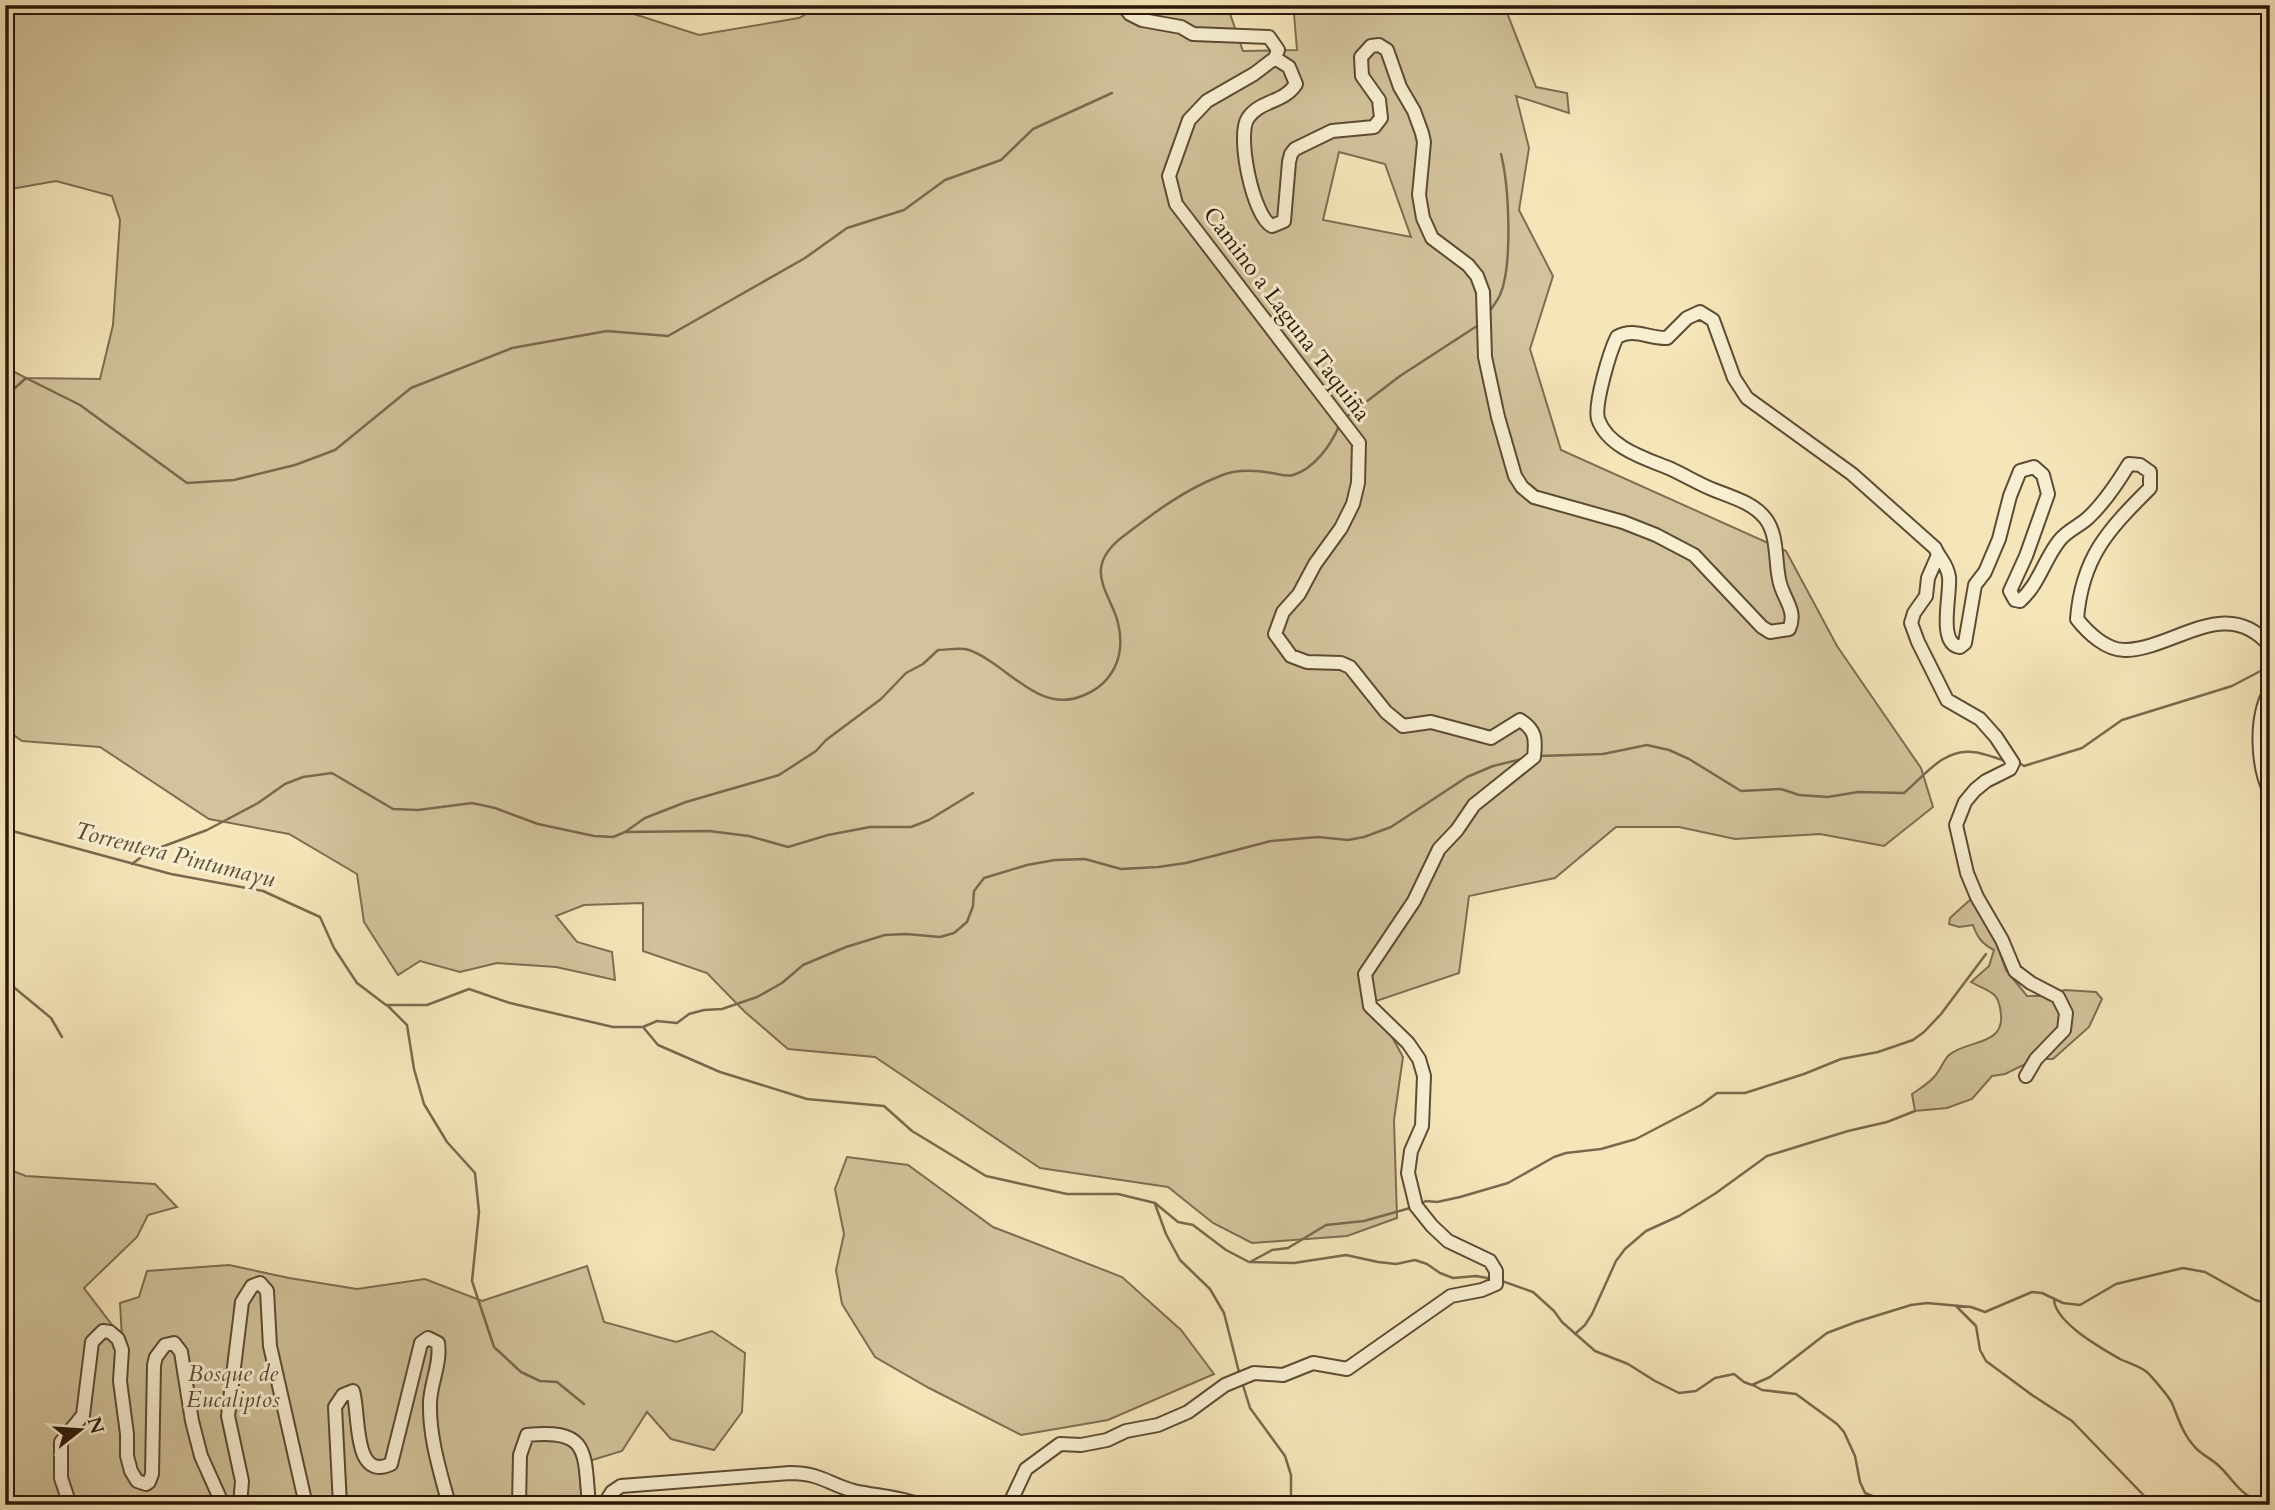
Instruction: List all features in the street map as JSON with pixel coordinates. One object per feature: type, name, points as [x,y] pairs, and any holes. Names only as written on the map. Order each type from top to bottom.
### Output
[{"type":"street","points":[[1123,5],[1130,14],[1142,20],[1181,27],[1194,34],[1269,37],[1276,45],[1278,50],[1275,58],[1289,67],[1296,84],[1286,96],[1257,108],[1249,116],[1242,136],[1253,196],[1262,219],[1272,226],[1284,221],[1289,162],[1295,149],[1332,131],[1374,127],[1381,118],[1379,100],[1362,76],[1361,57],[1371,46],[1379,45],[1387,50],[1418,121],[1424,142],[1419,195],[1423,218],[1433,238],[1468,265],[1483,292],[1485,356],[1498,417],[1515,476],[1522,488],[1534,497],[1623,522],[1656,535],[1694,555],[1762,627],[1770,632],[1789,629],[1792,611],[1779,584],[1774,536],[1766,519],[1746,503],[1639,456],[1617,442],[1598,419],[1600,393],[1611,351],[1617,337],[1627,332],[1667,338],[1686,318],[1700,312],[1713,320],[1734,378],[1747,398],[1852,474],[1913,527],[1945,561],[1949,577],[1946,627],[1948,640],[1954,646],[1960,647],[1965,643],[1975,585],[1985,572],[1999,539],[2010,496],[2020,471],[2034,467],[2043,475],[2048,494],[2026,556],[2012,583],[2012,596],[2020,601],[2034,587],[2043,566],[2061,539],[2098,508],[2129,464],[2140,465],[2150,472],[2150,488],[2102,540],[2084,576],[2077,619],[2102,643],[2125,651],[2204,626],[2223,623],[2237,624],[2250,630],[2270,646]]},
{"type":"street","name":"Camino a Laguna Taquiña","points":[[1009,1505],[1026,1469],[1060,1444],[1094,1443],[1126,1431],[1158,1425],[1188,1412],[1225,1385],[1254,1373],[1283,1375],[1313,1363],[1347,1368],[1451,1296],[1482,1290],[1496,1284],[1496,1271],[1490,1261],[1448,1241],[1416,1206],[1408,1172],[1411,1151],[1422,1126],[1424,1076],[1419,1059],[1408,1043],[1370,1006],[1365,974],[1414,901],[1439,849],[1457,830],[1474,805],[1534,757],[1535,741],[1530,726],[1520,720],[1491,738],[1431,722],[1403,726],[1386,712],[1350,667],[1341,663],[1307,662],[1292,656],[1275,634],[1283,612],[1299,594],[1353,504],[1358,483],[1359,443],[1176,204],[1169,176],[1189,120],[1207,101],[1254,74],[1275,58]]},
{"type":"street","points":[[1938,555],[1927,578],[1926,596],[1914,613],[1911,623],[1947,700],[1980,719],[2013,763],[2010,769],[1986,781],[1965,803],[1956,825],[1967,873],[1977,897],[2003,940],[2015,971],[2031,984],[2058,997],[2066,1013],[2064,1030],[2036,1059],[2026,1076]]},
{"type":"street","points":[[2270,691],[2264,709],[2259,745],[2262,775],[2270,792]]},
{"type":"street","points":[[240,1505],[242,1480],[228,1416],[242,1302],[252,1286],[260,1283],[267,1292],[270,1346],[306,1505]]},
{"type":"street","points":[[70,1505],[61,1478],[61,1442],[83,1415],[92,1342],[103,1331],[110,1332],[118,1339],[122,1350],[120,1381],[127,1456],[137,1481],[145,1484],[149,1482],[152,1474],[153,1366],[165,1345],[174,1343],[181,1352],[192,1421],[201,1456],[223,1505]]},
{"type":"street","points":[[340,1505],[335,1407],[343,1395],[353,1391],[357,1405],[360,1445],[365,1460],[382,1468],[391,1464],[416,1360],[421,1343],[428,1338],[438,1343],[439,1353],[430,1400],[431,1427],[449,1505]]},
{"type":"street","points":[[519,1505],[520,1455],[527,1434],[547,1433],[571,1439],[580,1445],[585,1459],[589,1505]]},
{"type":"street","points":[[604,1505],[612,1492],[631,1484],[652,1485],[790,1473],[807,1473],[852,1490],[907,1499],[919,1505]]},
{"type":"green space","points":[[5,5],[606,5],[699,35],[799,18],[822,5],[1227,5],[1243,51],[1297,50],[1294,14],[1304,5],[1504,5],[1536,87],[1567,93],[1569,113],[1516,96],[1529,148],[1519,210],[1553,276],[1530,349],[1561,450],[1786,551],[1837,646],[1921,768],[1933,807],[1884,846],[1820,834],[1735,839],[1679,827],[1616,827],[1555,878],[1469,896],[1459,973],[1373,1002],[1403,1057],[1394,1120],[1397,1218],[1347,1236],[1252,1243],[1213,1223],[1168,1187],[1040,1168],[875,1057],[788,1049],[745,1012],[707,973],[643,951],[643,903],[584,905],[556,916],[577,942],[612,952],[615,980],[556,967],[497,963],[460,972],[420,961],[398,975],[364,922],[357,874],[289,834],[209,819],[100,747],[22,741],[5,729],[5,367],[26,378],[100,379],[113,325],[120,220],[112,196],[56,181],[5,190]],"holes":[[[1339,152],[1385,164],[1411,237],[1323,220]]]},
{"type":"green space","points":[[1972,898],[1994,937],[2006,970],[2027,996],[2065,990],[2096,992],[2102,999],[2089,1027],[2053,1059],[2036,1059],[2005,1074],[1992,1076],[1972,1099],[1947,1108],[1915,1111],[1912,1094],[1932,1080],[1949,1055],[1990,1037],[1997,1032],[2000,1025],[2000,1007],[1996,996],[1971,982],[1989,966],[1994,950],[1980,940],[1973,925],[1959,927],[1949,924],[1950,918]]},
{"type":"green space","points":[[847,1157],[908,1165],[993,1227],[1122,1277],[1181,1330],[1214,1374],[1108,1420],[1021,1435],[875,1357],[842,1304],[836,1270],[844,1234],[835,1189]]},
{"type":"green space","name":"Bosque de Eucaliptos","points":[[5,1168],[26,1176],[155,1184],[177,1207],[148,1215],[137,1237],[84,1288],[122,1338],[120,1303],[139,1297],[147,1271],[229,1265],[357,1289],[425,1279],[482,1301],[587,1266],[604,1322],[676,1342],[712,1331],[745,1353],[742,1412],[714,1450],[671,1439],[647,1412],[622,1451],[579,1464],[582,1505],[5,1505]]},
{"type":"waterway","points":[[5,397],[26,378],[80,405],[187,483],[234,480],[295,465],[335,450],[411,388],[512,348],[607,331],[668,336],[805,258],[847,228],[904,210],[945,180],[1001,160],[1033,129],[1112,93]]},
{"type":"waterway","points":[[1488,313],[1500,295],[1507,265],[1508,205],[1501,154]]},
{"type":"waterway","points":[[1345,418],[1400,376],[1480,324]]},
{"type":"waterway","points":[[132,864],[148,852],[207,830],[258,803],[285,784],[303,777],[332,773],[393,809],[418,810],[472,803],[495,808],[538,824],[594,836],[613,837],[645,818],[686,802],[779,775],[816,751],[826,740],[881,699],[906,673],[923,664],[938,650],[969,650],[1023,685],[1051,698],[1066,700],[1082,696],[1102,684],[1115,667],[1118,657],[1118,623],[1101,575],[1104,558],[1113,545],[1170,502],[1220,476],[1246,471],[1288,476],[1301,472],[1321,455],[1339,426]]},
{"type":"waterway","points":[[2019,763],[2024,766],[2082,748],[2122,720],[2232,686],[2270,666]]},
{"type":"waterway","points":[[1539,756],[1603,754],[1647,745],[1669,750],[1689,759],[1741,791],[1781,789],[1799,795],[1828,797],[1858,792],[1904,793],[1935,765],[1953,754],[1981,753],[2006,761]]},
{"type":"waterway","points":[[643,1027],[657,1021],[677,1023],[689,1014],[722,1009],[757,997],[782,983],[803,965],[846,947],[885,935],[940,937],[954,933],[967,922],[973,906],[974,891],[984,878],[1055,860],[1085,859],[1121,869],[1158,867],[1186,863],[1271,841],[1318,837],[1348,840],[1364,837],[1391,827],[1467,777],[1493,766],[1522,759]]},
{"type":"waterway","points":[[626,832],[709,831],[749,836],[788,847],[828,835],[870,827],[911,827],[929,820],[973,793]]},
{"type":"waterway","name":"Torrentera Pintumayu","points":[[5,829],[171,874],[263,891],[320,917],[334,948],[357,983],[386,1005],[427,1005],[469,989],[510,1003],[613,1027],[643,1027],[658,1045],[720,1072],[807,1099],[884,1106],[912,1131],[986,1176],[1067,1194],[1118,1194],[1155,1203],[1178,1222],[1193,1225],[1226,1250],[1249,1262],[1294,1263],[1346,1255],[1396,1264],[1415,1260],[1453,1278],[1476,1276],[1493,1279]]},
{"type":"waterway","points":[[1420,1204],[1460,1197],[1508,1183],[1566,1153],[1601,1149],[1636,1139],[1701,1105],[1717,1093],[1745,1093],[1841,1059],[1878,1052],[1913,1040],[1941,1014],[1986,954]]},
{"type":"waterway","points":[[5,980],[51,1018],[62,1037]]},
{"type":"waterway","points":[[387,1005],[407,1025],[414,1069],[424,1104],[447,1142],[475,1173],[479,1212],[472,1281],[494,1347],[521,1372],[540,1381],[557,1382],[584,1404]]},
{"type":"waterway","points":[[1575,1334],[1592,1314],[1616,1261],[1625,1249],[1646,1231],[1679,1216],[1767,1156],[1887,1122],[1915,1111]]},
{"type":"waterway","points":[[1155,1204],[1166,1234],[1180,1260],[1210,1289],[1224,1313],[1240,1376]]},
{"type":"waterway","points":[[1250,1262],[1272,1250],[1288,1248],[1326,1225],[1364,1221],[1410,1208]]},
{"type":"waterway","name":"Torrentera Pintumayu","points":[[1499,1280],[1533,1292],[1595,1351],[1628,1364],[1679,1393],[1696,1391],[1715,1378],[1734,1374],[1752,1385],[1770,1377],[1827,1333],[1911,1305],[1927,1303],[1971,1307],[1985,1312],[2032,1292],[2042,1293],[2063,1303],[2080,1305],[2116,1284],[2183,1268],[2205,1272],[2255,1300],[2270,1304]]},
{"type":"waterway","points":[[2054,1300],[2062,1317],[2091,1342],[2149,1374],[2170,1399],[2190,1441],[2241,1490],[2253,1498],[2270,1501]]},
{"type":"waterway","points":[[1956,1306],[1976,1326],[1980,1350],[1986,1361],[2072,1421],[2153,1505]]},
{"type":"waterway","points":[[1242,1382],[1250,1408],[1285,1456],[1291,1475],[1291,1505]]},
{"type":"waterway","points":[[1753,1385],[1762,1390],[1796,1394],[1837,1424],[1844,1432],[1855,1456],[1865,1493],[1895,1505]]}]
